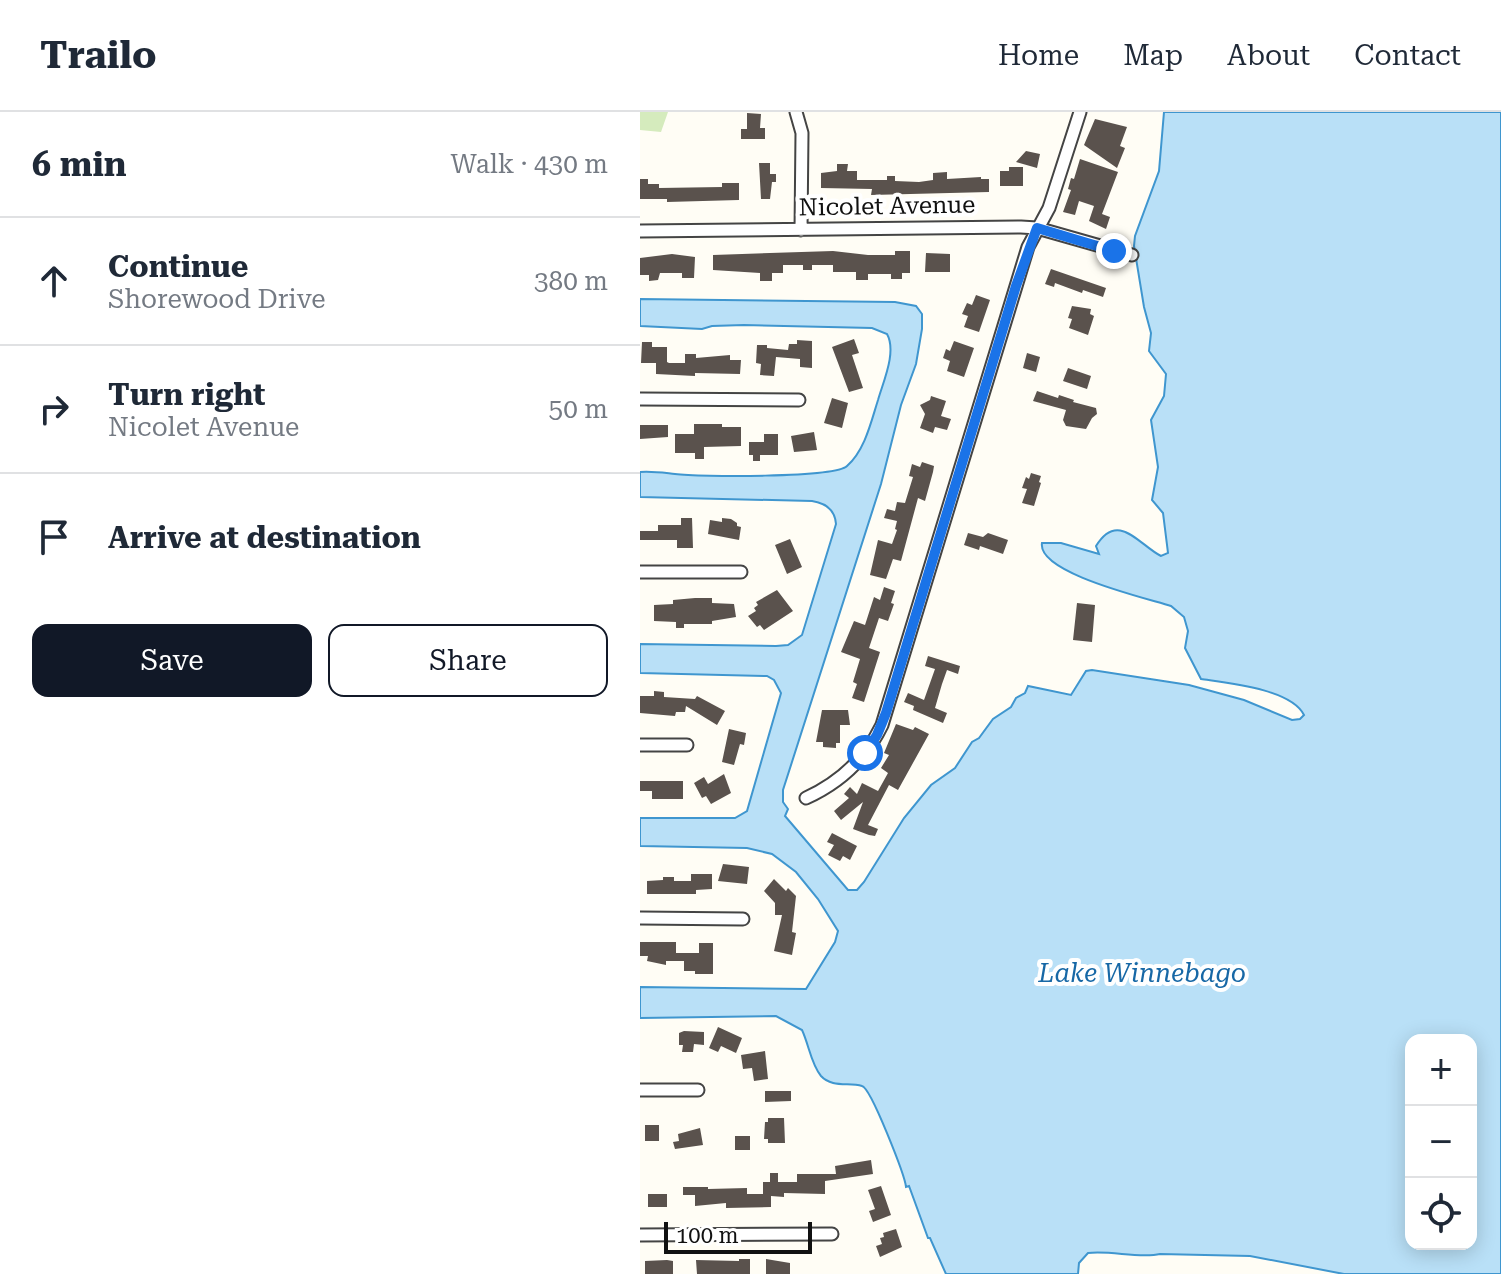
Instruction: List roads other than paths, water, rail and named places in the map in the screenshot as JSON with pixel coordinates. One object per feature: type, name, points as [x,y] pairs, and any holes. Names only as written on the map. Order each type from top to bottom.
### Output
[{"type":"street","points":[[796,112],[802,133],[801,230]]},
{"type":"street","points":[[806,798],[838,779],[857,762],[882,725],[1020,273],[1037,228],[1049,208],[1080,112]]},
{"type":"street","name":"Nicolet Avenue","points":[[640,231],[1037,228],[1132,255]]},
{"type":"street","points":[[640,399],[799,400]]},
{"type":"street","points":[[640,572],[741,572]]},
{"type":"street","points":[[640,745],[687,745]]},
{"type":"street","points":[[640,918],[743,919]]},
{"type":"street","points":[[640,1090],[698,1090]]},
{"type":"street","points":[[640,1235],[832,1234]]},
{"type":"water","name":"Lake Winnebago","points":[[1164,112],[1501,112],[1501,1274],[1344,1274],[1250,1256],[1143,1256],[1097,1252],[1088,1253],[1079,1263],[1078,1274],[946,1274],[928,1238],[909,1186],[906,1187],[873,1101],[862,1086],[830,1082],[821,1076],[802,1030],[776,1016],[640,1018],[640,987],[806,989],[835,942],[838,931],[796,872],[772,854],[747,848],[640,846],[640,818],[735,818],[747,811],[781,693],[774,680],[767,676],[640,673],[640,644],[788,645],[802,635],[836,524],[834,515],[825,505],[812,501],[640,497],[640,472],[765,476],[818,473],[847,466],[867,435],[886,376],[891,349],[887,334],[872,328],[744,325],[702,329],[640,326],[640,299],[895,302],[916,306],[922,314],[916,364],[901,405],[881,484],[783,790],[783,802],[788,809],[785,816],[848,890],[857,890],[864,882],[904,818],[931,785],[955,768],[972,742],[979,738],[993,719],[1025,693],[1028,686],[1071,695],[1086,671],[1092,670],[1189,685],[1244,700],[1292,720],[1304,715],[1297,706],[1273,693],[1201,679],[1185,648],[1188,631],[1184,617],[1171,606],[1095,583],[1074,574],[1045,554],[1042,543],[1061,543],[1099,554],[1096,546],[1104,536],[1120,530],[1161,556],[1168,553],[1163,513],[1152,500],[1158,467],[1151,420],[1164,396],[1166,374],[1149,351],[1151,333],[1144,307],[1135,236],[1159,171]]}]
